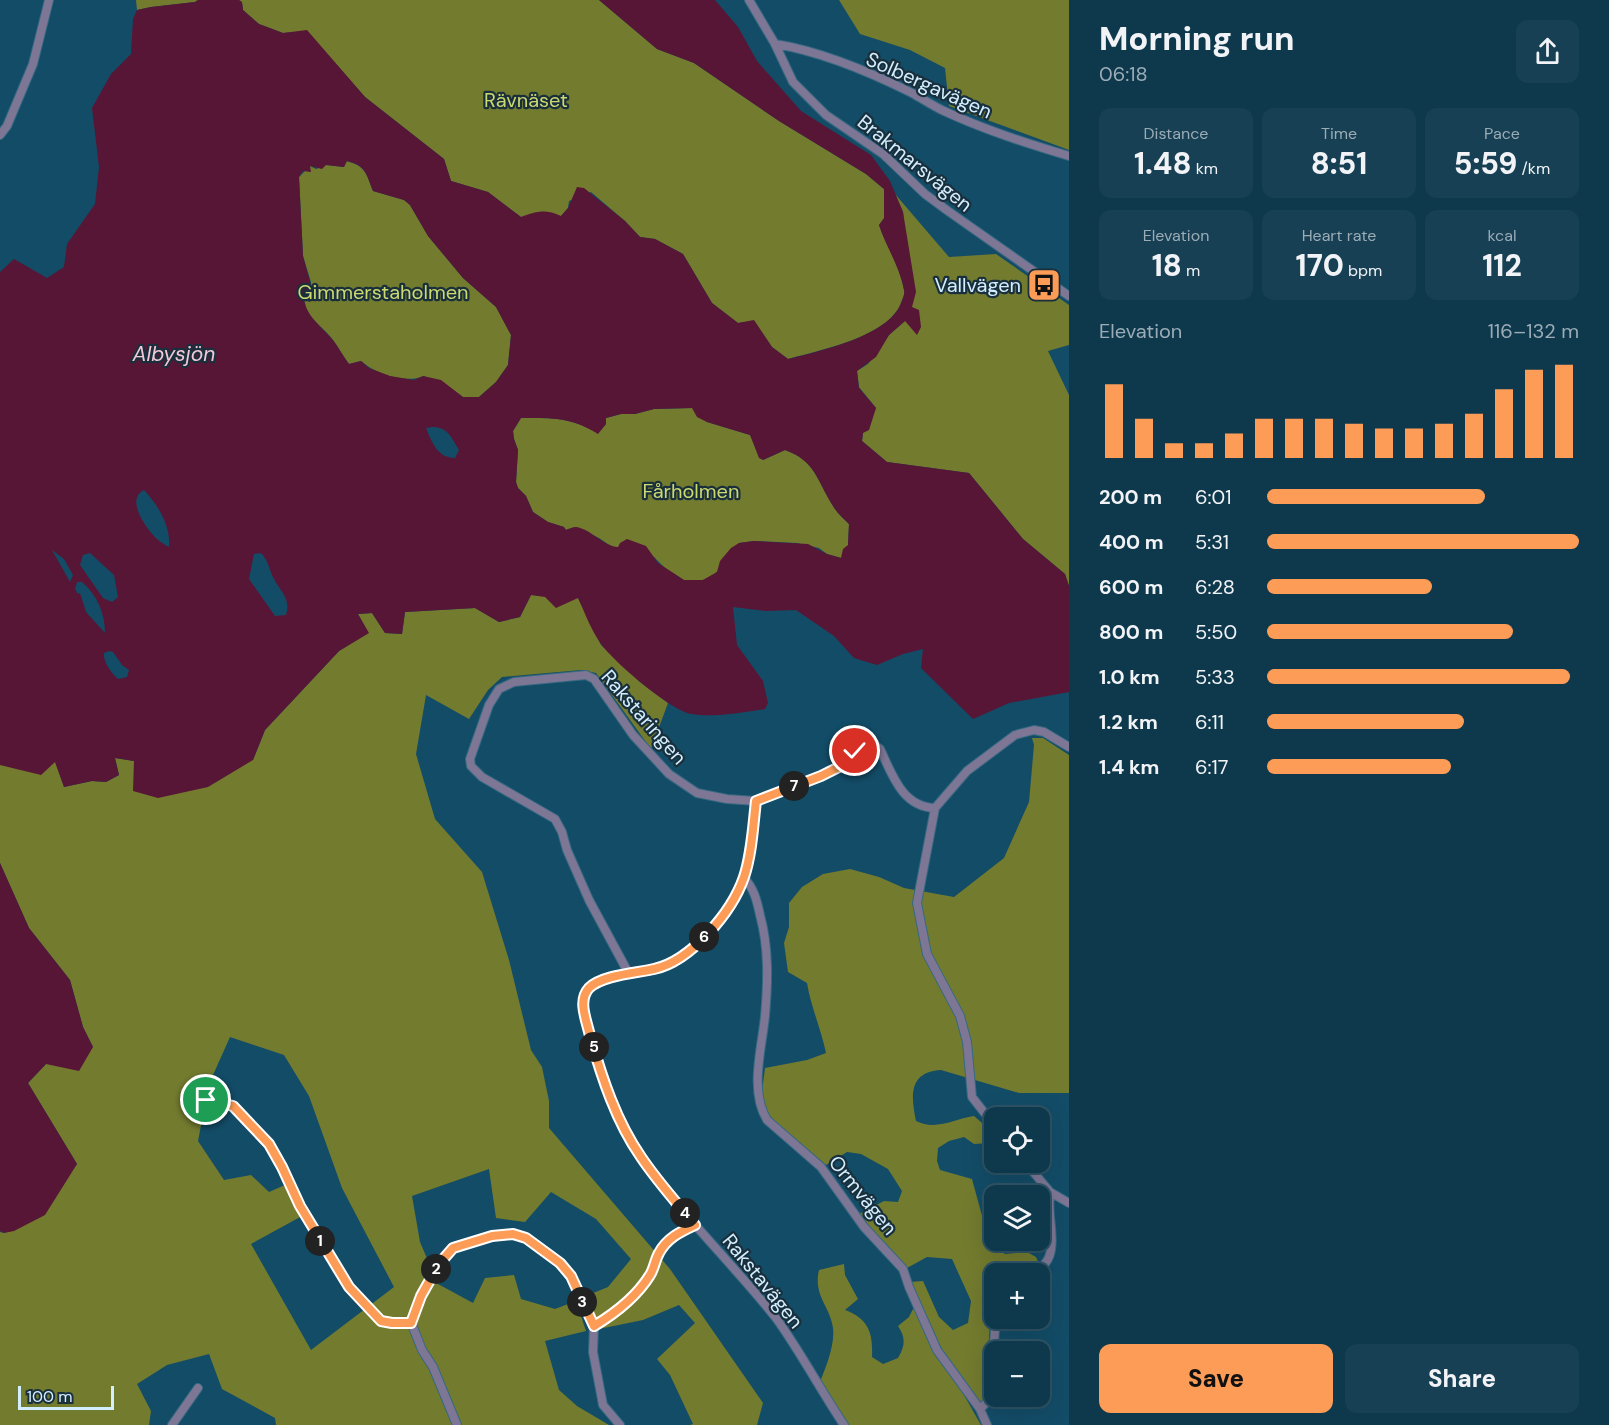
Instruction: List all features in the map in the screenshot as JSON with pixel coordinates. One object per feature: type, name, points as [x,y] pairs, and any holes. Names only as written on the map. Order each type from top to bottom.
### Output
[{"type":"street","points":[[0,135],[7,126],[33,64],[50,0]]},
{"type":"street","name":"Brakmarsvägen","points":[[749,0],[794,82],[826,115],[883,154],[925,194],[963,223],[1069,296]]},
{"type":"street","name":"Solbergavägen","points":[[775,44],[800,48],[912,93],[974,124],[1069,156]]},
{"type":"street","name":"Rakstaringen","points":[[628,974],[589,900],[555,819],[482,777],[471,766],[473,746],[489,705],[499,689],[514,682],[586,675],[594,679],[633,735],[669,774],[697,793],[727,799],[756,801]]},
{"type":"street","points":[[984,1112],[972,1097],[967,1041],[960,1016],[927,954],[917,903],[934,808],[967,771],[1015,735],[1034,730],[1044,732],[1069,747]]},
{"type":"street","points":[[756,801],[821,776],[841,766],[862,746],[870,745],[880,749],[904,795],[916,805],[934,808]]},
{"type":"street","name":"Rakstavägen","points":[[756,801],[744,878],[718,921],[690,951],[657,968],[604,980],[591,986],[587,991],[583,1006],[602,1077],[616,1112],[640,1156],[695,1225],[778,1321],[844,1425]]},
{"type":"street","name":"Ormvägen","points":[[744,878],[751,885],[765,932],[768,968],[759,1074],[758,1098],[761,1110],[767,1120],[821,1167],[864,1227],[903,1269],[937,1350],[980,1409],[987,1425]]},
{"type":"street","points":[[206,1100],[233,1106],[269,1144],[300,1206],[349,1287],[381,1321],[411,1323]]},
{"type":"street","points":[[1034,1173],[1044,1185]]},
{"type":"street","points":[[1050,1192],[1069,1203]]},
{"type":"street","points":[[1046,1263],[1053,1241],[1050,1210]]},
{"type":"street","points":[[594,1326],[603,1321],[637,1291],[650,1275],[660,1252],[674,1235],[695,1225]]},
{"type":"street","points":[[457,1425],[433,1367],[422,1350],[411,1323],[421,1296],[439,1264],[453,1248],[492,1236],[513,1234],[526,1238],[560,1263],[571,1276],[594,1326],[593,1352],[603,1405],[620,1425]]},
{"type":"street","points":[[980,1409],[987,1402],[990,1392],[995,1329]]},
{"type":"street","points":[[172,1425],[198,1388]]},
{"type":"green space","points":[[136,0],[198,0],[137,10]]},
{"type":"green space","name":"Rävnäset","points":[[239,0],[599,0],[657,49],[694,63],[779,121],[866,174],[884,189],[884,219],[879,225],[902,281],[904,293],[901,303],[894,315],[868,333],[834,346],[788,359],[772,347],[754,321],[738,323],[712,303],[683,254],[655,239],[640,237],[591,192],[569,201],[568,208],[561,216],[521,217],[488,192],[451,181],[444,159],[365,97],[307,31],[283,33],[259,24],[243,10]]},
{"type":"green space","points":[[839,0],[1069,0],[1069,150],[949,106],[945,68],[910,50],[860,34]]},
{"type":"green space","name":"Gimmerstaholmen","points":[[346,161],[358,165],[364,171],[373,191],[404,200],[410,205],[428,236],[463,278],[496,307],[511,335],[508,365],[496,382],[479,397],[463,397],[424,376],[399,378],[382,374],[361,361],[349,364],[333,340],[308,311],[304,298],[309,302],[311,282],[303,256],[299,177],[310,166],[316,169],[326,165],[344,167]]},
{"type":"green space","points":[[895,194],[949,257],[996,254],[1069,305],[1069,345],[1048,351],[1069,395],[1069,586],[1065,574],[1023,539],[969,473],[887,462],[862,441],[863,433],[876,408],[859,387],[857,371],[868,364],[889,335],[905,321],[912,307],[903,212]]},
{"type":"green space","name":"Fårholmen","points":[[693,408],[707,422],[750,435],[763,460],[785,450],[810,466],[835,509],[849,524],[848,546],[841,558],[827,554],[819,548],[797,543],[754,541],[739,543],[715,574],[703,580],[684,580],[665,568],[654,557],[612,547],[576,527],[565,530],[564,527],[548,522],[533,512],[526,496],[518,488],[516,482],[518,450],[513,431],[521,418],[570,421],[598,433],[606,424],[606,418],[621,414],[635,414],[654,409]]},
{"type":"green space","points":[[531,595],[578,598],[601,645],[640,682],[668,703],[651,749],[596,673],[581,670],[502,677],[488,690],[469,719],[426,695],[416,754],[435,819],[482,872],[509,960],[531,1050],[542,1067],[549,1101],[549,1128],[670,1269],[763,1403],[757,1425],[690,1425],[693,1424],[670,1375],[657,1359],[695,1323],[679,1305],[643,1320],[599,1329],[586,1296],[608,1287],[631,1259],[596,1219],[551,1192],[525,1222],[496,1218],[489,1169],[412,1196],[420,1242],[438,1284],[473,1303],[485,1278],[514,1275],[521,1299],[555,1309],[576,1301],[586,1331],[545,1341],[559,1390],[577,1406],[609,1425],[276,1425],[275,1418],[222,1389],[209,1354],[167,1365],[137,1384],[151,1411],[149,1425],[0,1425],[0,1232],[4,1233],[77,1164],[28,1083],[46,1064],[93,1047],[83,1027],[70,980],[29,928],[0,863],[0,765],[55,761],[64,787],[92,781],[106,782],[119,775],[115,758],[134,761],[253,760],[265,730],[339,651],[368,633],[358,614],[372,613],[385,633],[402,634],[405,612],[475,608],[499,622],[520,617]],"holes":[[[230,1037],[284,1055],[309,1096],[342,1188],[394,1287],[311,1350],[251,1244],[302,1216],[285,1185],[269,1192],[251,1175],[224,1180],[198,1141],[209,1084]]]},
{"type":"green space","points":[[1032,738],[1043,738],[1069,755],[1069,1093],[1019,1093],[941,1070],[922,1075],[914,1087],[913,1095],[916,1121],[923,1124],[938,1125],[974,1116],[984,1125],[984,1143],[974,1144],[964,1137],[949,1141],[938,1148],[937,1161],[940,1170],[972,1179],[984,1223],[984,1251],[1000,1251],[1005,1254],[1027,1252],[1036,1257],[1039,1263],[984,1263],[984,1329],[990,1329],[989,1341],[984,1341],[984,1401],[979,1405],[950,1366],[910,1282],[923,1281],[939,1317],[953,1330],[968,1323],[971,1301],[952,1259],[927,1257],[907,1268],[867,1228],[859,1214],[884,1201],[898,1202],[902,1191],[888,1169],[861,1154],[847,1152],[826,1165],[767,1115],[761,1099],[765,1068],[807,1060],[826,1053],[807,983],[788,972],[784,943],[789,927],[789,903],[802,887],[823,874],[850,869],[879,877],[904,888],[954,897],[1004,858],[1029,802],[1034,745]]},
{"type":"green space","points":[[844,1264],[845,1275],[858,1299],[845,1310],[859,1318],[868,1328],[872,1341],[872,1357],[883,1364],[898,1358],[904,1342],[898,1326],[909,1317],[913,1309],[917,1312],[981,1425],[848,1425],[820,1382],[830,1356],[833,1328],[818,1287],[819,1270]]},
{"type":"water","name":"Albysjön","points":[[198,0],[239,0],[242,2],[243,10],[259,24],[283,33],[307,30],[365,97],[444,159],[451,181],[488,192],[521,217],[541,212],[551,212],[561,216],[568,208],[577,187],[584,188],[625,221],[640,237],[655,239],[683,254],[712,303],[738,323],[754,320],[772,347],[788,359],[852,340],[883,325],[894,315],[904,295],[899,273],[879,225],[884,218],[884,189],[866,174],[779,121],[694,63],[657,49],[599,0],[715,0],[738,27],[757,61],[801,111],[871,155],[890,181],[903,212],[916,292],[912,307],[919,310],[921,327],[917,335],[905,321],[889,335],[876,357],[857,371],[859,388],[876,408],[869,430],[863,433],[862,441],[887,462],[969,473],[1023,539],[1065,574],[1069,586],[1069,692],[1009,703],[973,719],[921,668],[923,649],[903,654],[877,665],[854,658],[834,636],[796,610],[766,611],[733,607],[737,645],[763,681],[768,703],[765,709],[737,713],[691,714],[657,695],[608,652],[594,633],[578,598],[556,608],[545,597],[531,595],[520,617],[499,622],[475,608],[405,612],[402,634],[385,633],[372,613],[358,614],[369,633],[339,651],[265,730],[253,760],[208,787],[158,798],[133,791],[134,761],[115,758],[119,775],[106,782],[92,781],[64,787],[55,762],[41,775],[0,765],[0,272],[14,259],[47,278],[64,267],[67,244],[95,204],[99,167],[92,108],[111,74],[131,54],[133,19],[137,10]],"holes":[[[347,161],[358,165],[367,175],[373,191],[404,200],[410,205],[428,236],[463,278],[496,307],[511,335],[508,365],[496,382],[479,397],[463,397],[441,380],[423,376],[414,380],[390,376],[369,368],[361,361],[349,364],[334,342],[311,316],[304,299],[310,302],[312,289],[303,256],[299,177],[303,171],[311,172],[310,166],[322,169],[326,165],[344,167]],[[692,408],[697,417],[707,422],[750,435],[759,458],[763,460],[785,450],[803,460],[815,473],[835,509],[849,524],[848,545],[843,549],[841,558],[808,544],[754,541],[739,543],[731,548],[720,561],[717,572],[703,580],[684,580],[658,563],[646,546],[627,539],[618,547],[613,546],[581,528],[566,530],[533,512],[516,482],[518,450],[513,431],[521,418],[570,421],[598,434],[606,424],[606,418],[621,414],[635,414],[654,409]],[[426,428],[442,429],[451,437],[459,450],[455,458],[449,457],[433,444]],[[144,490],[154,502],[166,524],[169,547],[156,539],[145,525],[138,512],[137,499]],[[52,550],[64,559],[73,575],[70,582]],[[90,553],[114,575],[118,597],[112,602],[103,598],[80,565],[83,555]],[[261,553],[286,600],[286,615],[275,616],[249,579],[254,554]],[[77,582],[82,582],[99,605],[104,618],[105,633],[86,612],[80,593],[78,594],[75,589]],[[113,652],[122,665],[129,670],[127,677],[118,679],[110,671],[104,653]]]},
{"type":"water","points":[[0,863],[29,928],[70,980],[83,1027],[93,1047],[79,1071],[46,1064],[28,1083],[77,1164],[45,1215],[14,1231],[4,1233],[0,1231]]},
{"type":"place","name":"Vallvägen","points":[[1044,285]]},
{"type":"route","points":[[206,1100],[233,1106],[269,1144],[300,1206],[349,1287],[381,1321],[411,1323],[421,1296],[444,1256],[453,1248],[492,1236],[513,1234],[526,1238],[560,1263],[571,1276],[594,1326],[624,1304],[637,1291],[650,1275],[660,1252],[674,1235],[695,1225],[660,1184],[640,1156],[616,1112],[602,1077],[583,1006],[587,991],[591,986],[604,980],[657,968],[690,951],[718,921],[744,878],[756,801],[841,766],[855,751]]}]
